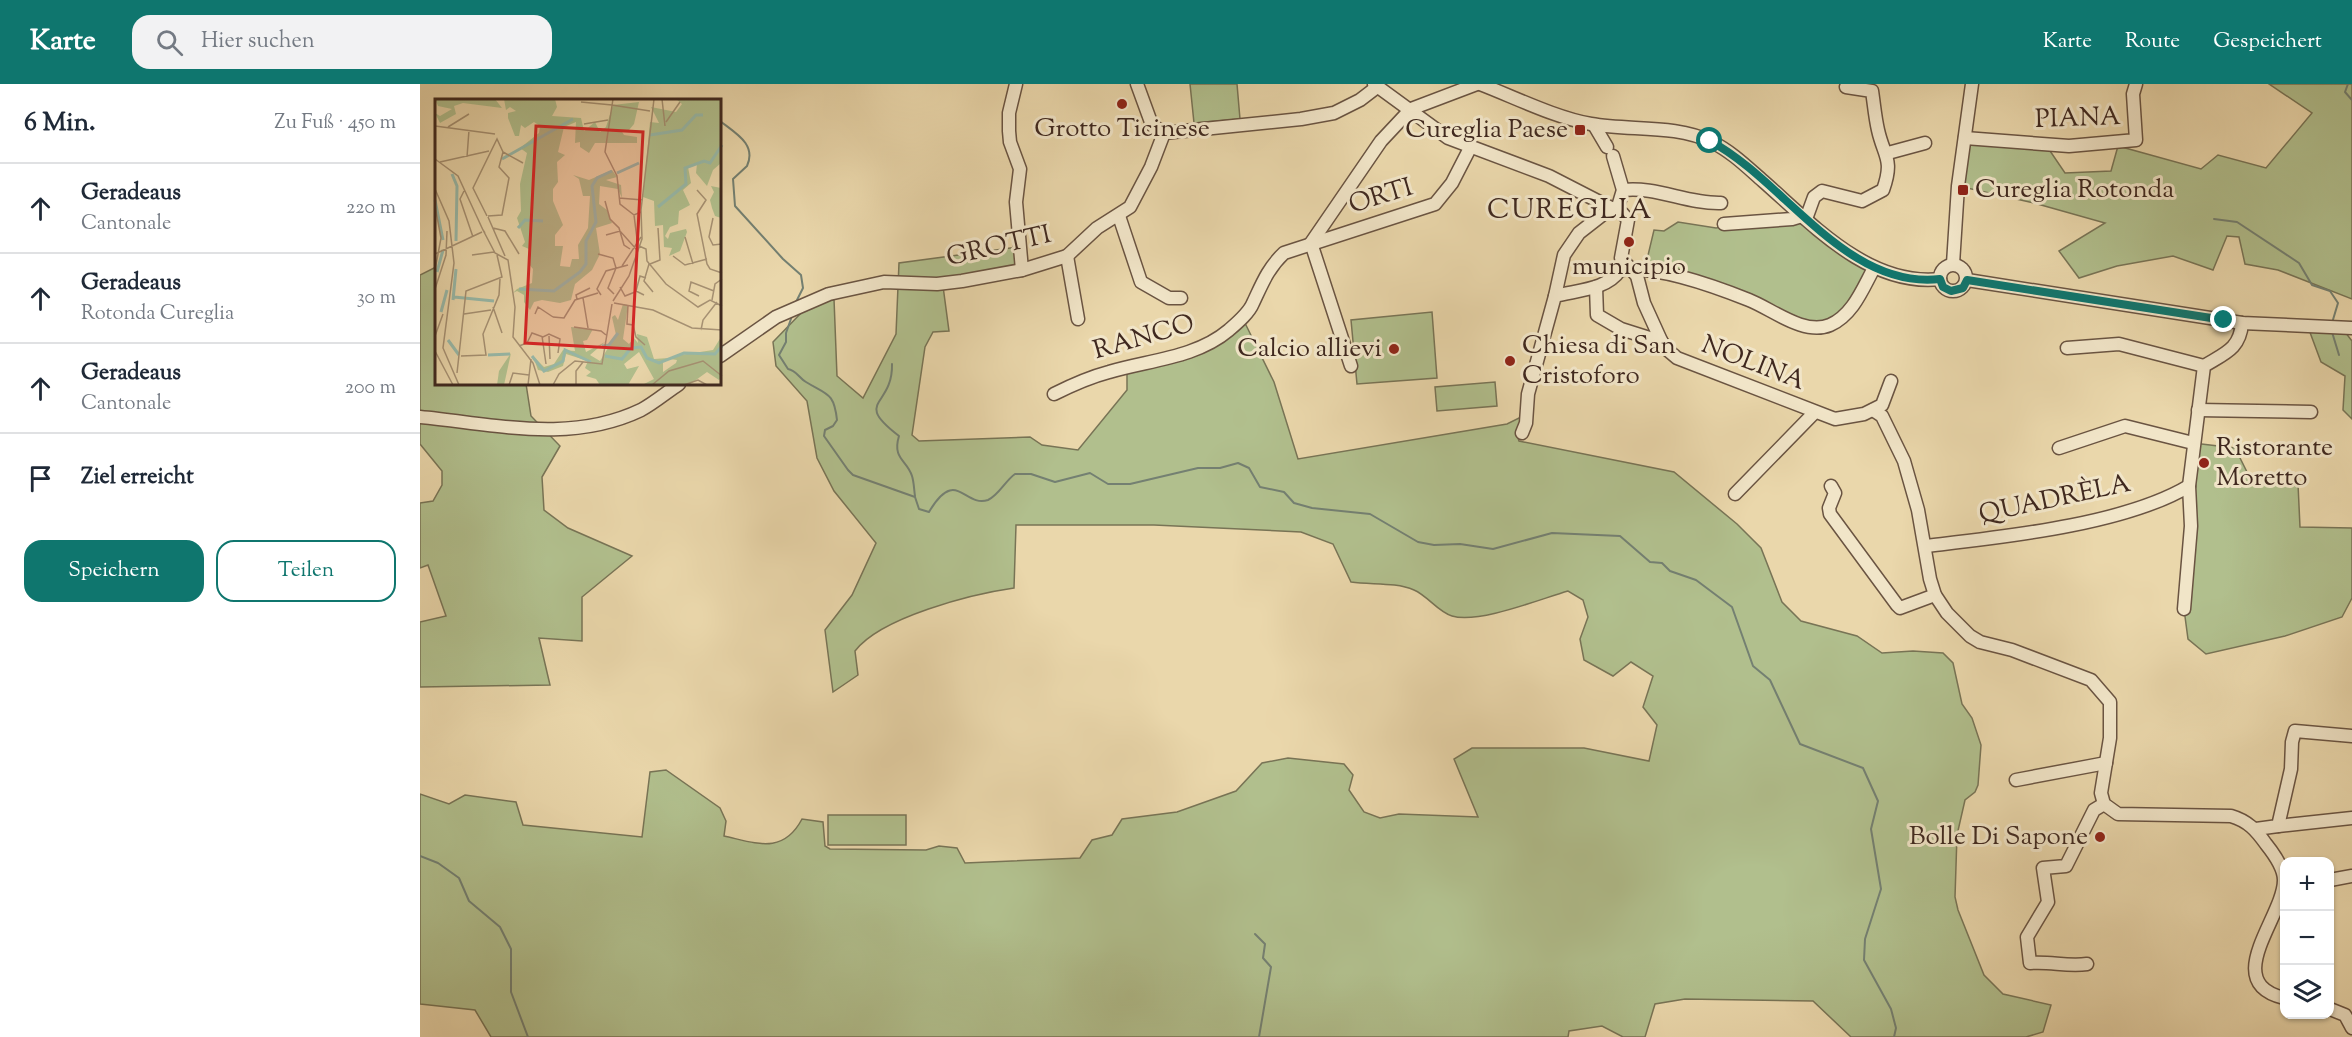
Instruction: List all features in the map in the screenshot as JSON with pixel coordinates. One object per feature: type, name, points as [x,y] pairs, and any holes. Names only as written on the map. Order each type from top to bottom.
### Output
[{"type":"street","points":[[1016,84],[1009,113],[1009,131],[1010,142],[1020,169],[1016,202],[1022,270]]},
{"type":"street","points":[[1137,84],[1152,125],[1164,133],[1322,115],[1351,105],[1376,85],[1448,138],[1549,176],[1614,209]]},
{"type":"street","points":[[1351,366],[1311,243],[1381,141],[1411,109],[1478,84],[1594,124],[1669,131],[1710,141],[1738,159],[1804,217],[1874,268],[1907,279],[1940,279]]},
{"type":"street","points":[[1953,264],[1972,84]]},
{"type":"street","name":"PIANA","points":[[1965,138],[2069,146],[2136,140],[2133,94],[2136,84]]},
{"type":"street","points":[[1804,217],[1814,197],[1822,191],[1862,201],[1883,190],[1889,174],[1888,153],[1878,132],[1872,91],[1846,87]]},
{"type":"street","points":[[1522,433],[1526,423],[1528,394],[1564,255],[1579,233],[1614,209],[1623,190],[1610,151],[1594,124]]},
{"type":"street","name":"GROTTI","points":[[722,355],[794,308],[829,294],[868,285],[895,282],[937,284],[1022,270],[1067,256],[1097,228],[1130,207],[1151,167],[1164,133]]},
{"type":"street","points":[[1888,153],[1925,143]]},
{"type":"street","name":"ORTI","points":[[1311,243],[1435,204],[1452,183],[1470,148]]},
{"type":"street","points":[[1623,190],[1645,189],[1653,194],[1700,204],[1721,203]]},
{"type":"street","name":"NOLINA","points":[[1614,209],[1628,220],[1621,258],[1637,276],[1644,303],[1662,342],[1677,358],[1835,419],[1850,418],[1873,410]]},
{"type":"street","points":[[1119,216],[1142,282],[1168,298],[1181,298]]},
{"type":"street","points":[[1724,224],[1804,217]]},
{"type":"street","name":"RANCO","points":[[1054,394],[1091,377],[1166,358],[1209,344],[1228,331],[1253,305],[1259,287],[1274,262],[1284,253],[1311,243]]},
{"type":"street","points":[[1067,256],[1078,319]]},
{"type":"street","points":[[1953,264],[1962,267],[1967,280],[1963,288],[1955,291],[1943,287],[1940,279],[1943,269],[1953,264]]},
{"type":"street","points":[[1555,296],[1596,287],[1615,278],[1620,270],[1645,268],[1749,300],[1785,318],[1816,327],[1832,324],[1850,310],[1874,268]]},
{"type":"street","points":[[1967,280],[2242,323],[2352,328]]},
{"type":"street","points":[[1596,287],[1598,315],[1621,329],[1662,342]]},
{"type":"street","points":[[2067,348],[2119,344],[2204,366],[2234,347],[2239,341],[2242,323]]},
{"type":"street","points":[[2184,609],[2191,526],[2189,486],[2204,366]]},
{"type":"street","points":[[1891,381],[1882,405],[1873,410],[1882,416],[1904,461],[1926,546],[1935,595],[1960,628],[1980,642],[2012,650],[2091,680],[2110,702],[2110,738],[2101,793],[2104,804],[2118,814],[2231,816],[2243,819],[2256,829],[2276,856],[2280,867]]},
{"type":"street","points":[[420,417],[570,430],[618,419],[642,409],[676,386]]},
{"type":"street","points":[[2198,410],[2311,412]]},
{"type":"street","points":[[1735,494],[1815,412]]},
{"type":"street","points":[[2059,448],[2126,426],[2193,443]]},
{"type":"street","points":[[1831,486],[1834,493],[1829,508],[1830,514],[1897,605],[1900,608],[1907,607],[1935,595]]},
{"type":"street","name":"QUADRÈLA","points":[[1926,546],[2056,528],[2173,496],[2189,486]]},
{"type":"street","points":[[2278,826],[2291,769],[2292,742],[2295,731],[2352,736]]},
{"type":"street","points":[[2016,780],[2106,763]]},
{"type":"street","points":[[2087,964],[2070,967],[2049,962],[2030,963],[2026,937],[2048,902],[2043,868],[2066,866],[2094,810],[2104,804]]},
{"type":"street","points":[[2256,829],[2352,818]]},
{"type":"street","points":[[2334,879],[2352,876]]},
{"type":"street","points":[[2280,900],[2257,954],[2255,967],[2263,987],[2280,996]]},
{"type":"street","points":[[2334,1011],[2344,1016],[2352,1028]]},
{"type":"green space","points":[[1190,84],[1237,84],[1240,119],[1194,123]]},
{"type":"green space","points":[[2269,84],[2352,84],[2352,299],[2278,270],[2245,264],[2239,237],[2227,236],[2213,270],[2173,256],[2117,266],[2079,278],[2059,251],[2105,223],[2034,203],[1958,186],[1965,138],[2046,145],[2065,173],[2111,171],[2118,146],[2201,169],[2218,155],[2266,168],[2312,113]]},
{"type":"green space","points":[[1802,216],[1874,268],[1858,298],[1825,327],[1645,268],[1654,230],[1664,231],[1678,222],[1716,228]]},
{"type":"green space","points":[[1018,247],[1022,269],[943,286],[949,331],[933,332],[925,347],[912,435],[919,441],[1030,437],[1042,445],[1078,450],[1127,390],[1127,367],[1190,351],[1242,317],[1274,382],[1298,459],[1507,424],[1521,417],[1524,424],[1516,432],[1519,441],[1674,472],[1737,524],[1761,548],[1782,602],[1801,621],[1857,636],[1882,653],[1913,651],[1943,653],[1953,663],[1962,704],[1972,718],[1981,745],[1978,785],[1975,792],[1965,800],[1957,835],[1955,897],[1958,910],[1984,975],[2003,994],[2051,1005],[2043,1032],[2026,1037],[1851,1037],[1813,1001],[1685,999],[1655,1004],[1645,1037],[1623,1037],[1602,1026],[1569,1031],[1568,1037],[491,1037],[475,1010],[420,1004],[420,794],[449,804],[465,795],[516,802],[523,825],[642,837],[650,772],[666,770],[720,808],[726,821],[724,836],[768,844],[786,838],[802,819],[823,822],[825,846],[830,849],[926,850],[939,846],[957,848],[965,863],[1080,858],[1092,840],[1112,835],[1122,819],[1177,812],[1236,791],[1262,763],[1288,758],[1344,764],[1353,775],[1349,790],[1364,812],[1380,818],[1399,814],[1478,817],[1454,759],[1472,748],[1584,748],[1649,761],[1657,725],[1643,707],[1653,676],[1631,662],[1613,676],[1584,660],[1580,639],[1588,617],[1583,600],[1568,591],[1493,614],[1464,618],[1452,616],[1407,587],[1351,582],[1333,544],[1301,532],[1154,525],[1016,525],[1014,588],[928,609],[885,628],[855,651],[858,675],[833,692],[825,630],[852,595],[876,543],[834,491],[817,458],[807,401],[776,366],[773,342],[805,309],[834,299],[837,376],[863,398],[896,334],[899,263]]},
{"type":"green space","points":[[435,268],[435,386],[526,386],[531,416],[560,446],[542,477],[544,510],[568,528],[632,556],[582,597],[582,641],[539,638],[550,685],[420,687],[420,622],[446,616],[428,565],[420,568],[420,503],[433,501],[442,485],[442,471],[420,444],[420,275]]},
{"type":"green space","name":"Calcio allievi","points":[[1432,312],[1437,378],[1357,384],[1351,320]]},
{"type":"green space","points":[[2308,327],[2342,328],[2352,341],[2352,419],[2343,410],[2345,376],[2321,362]]},
{"type":"green space","points":[[1495,382],[1497,406],[1437,411],[1435,387]]},
{"type":"green space","points":[[2193,443],[2235,448],[2253,484],[2298,484],[2300,527],[2352,528],[2352,598],[2342,617],[2285,636],[2206,654],[2188,639],[2184,609]]},
{"type":"green space","points":[[828,815],[906,815],[906,845],[828,845]]},
{"type":"waterway","points":[[2348,84],[2345,92],[2352,100]]},
{"type":"waterway","points":[[722,123],[743,140],[749,151],[747,166],[733,179],[735,206],[783,259],[801,275],[803,288],[796,302]]},
{"type":"waterway","points":[[2214,219],[2237,222],[2299,263],[2312,285],[2330,291],[2338,303],[2332,323]]},
{"type":"waterway","points":[[792,316],[786,333],[786,342],[779,355],[788,369],[828,395],[834,404],[837,420],[833,426],[825,430],[824,436],[853,475],[915,497],[919,509],[929,512],[938,499],[946,492],[953,490],[972,499],[988,500],[1015,474],[1031,474],[1055,482],[1090,473],[1108,484],[1130,484],[1198,468],[1220,468],[1238,463],[1249,468],[1260,487],[1284,492],[1294,503],[1312,508],[1370,514],[1418,542],[1434,545],[1460,544],[1493,549],[1552,533],[1620,536],[1650,562],[1662,563],[1670,571],[1696,580],[1732,607],[1753,666],[1770,680],[1800,744],[1863,768],[1878,801],[1871,829],[1881,889],[1865,939],[1864,960],[1891,1009],[1896,1028],[1894,1037]]},
{"type":"waterway","points":[[2332,332],[2339,355]]},
{"type":"waterway","points":[[892,364],[891,378],[876,409],[878,416],[899,436],[897,450],[912,476],[915,496]]},
{"type":"waterway","points":[[420,856],[438,863],[459,878],[469,901],[500,927],[511,949],[511,992],[528,1037]]},
{"type":"waterway","points":[[1255,934],[1265,944],[1263,958],[1271,967],[1259,1037]]},
{"type":"place","name":"Grotto Ticinese","points":[[1122,104]]},
{"type":"place","name":"Cureglia Paese","points":[[1580,130]]},
{"type":"place","name":"Cureglia Rotonda","points":[[1963,190]]},
{"type":"place","name":"municipio","points":[[1629,242]]},
{"type":"place","name":"Calcio allievi","points":[[1394,349]]},
{"type":"place","name":"Chiesa di San Cristoforo","points":[[1510,361]]},
{"type":"place","name":"Ristorante Moretto","points":[[2204,463]]},
{"type":"place","name":"Bolle Di Sapone","points":[[2100,837]]},
{"type":"district","name":"CUREGLIA","points":[[1570,211]]},
{"type":"route","points":[[1710,141],[1738,159],[1806,219],[1862,261],[1895,276],[1920,281],[1940,279],[1943,287],[1951,291],[1963,288],[1967,280],[2224,320]]}]
